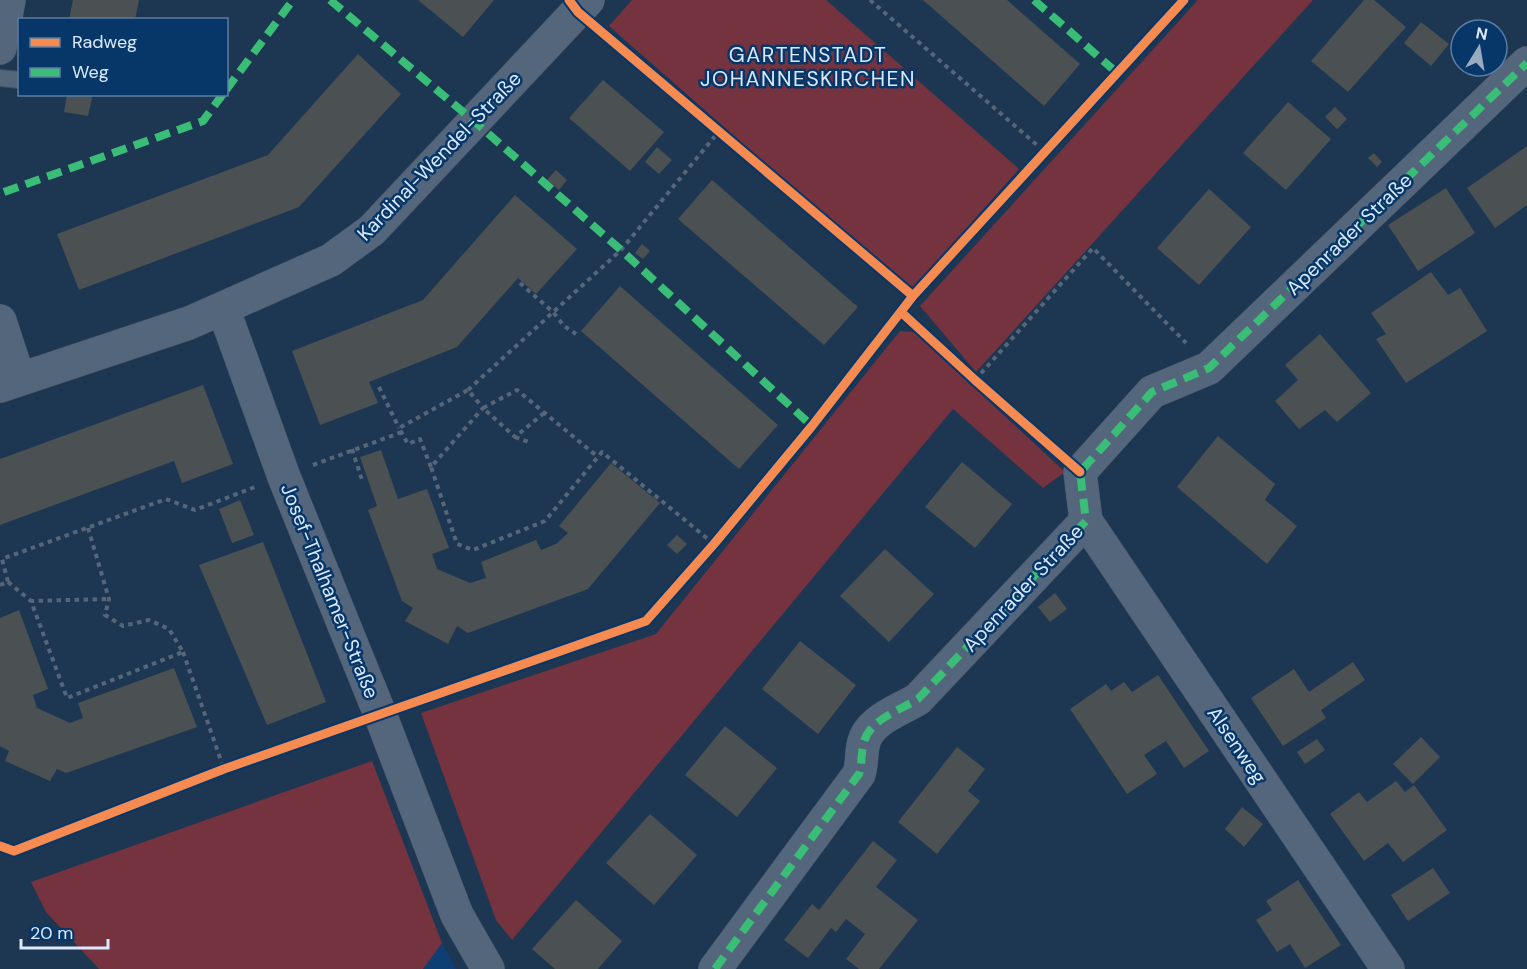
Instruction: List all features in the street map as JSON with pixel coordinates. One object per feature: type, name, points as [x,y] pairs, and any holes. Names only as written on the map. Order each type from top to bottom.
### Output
[{"type":"street","points":[[0,48],[9,0]]},
{"type":"street","name":"Kardinal-Wendel-Straße","points":[[10,383],[189,323],[331,260],[372,230],[588,0]]},
{"type":"street","name":"Apenrader Straße","points":[[715,969],[859,774],[863,744],[873,726],[918,699],[1086,521],[1080,472],[1152,392],[1209,368],[1527,63]]},
{"type":"street","name":"Josef-Thalhamer-Straße","points":[[223,308],[284,477],[380,714],[457,915],[488,969]]},
{"type":"street","points":[[0,321],[10,383]]},
{"type":"street","name":"Alsenweg","points":[[1086,521],[1389,969]]},
{"type":"lane","points":[[0,78],[18,80]]},
{"type":"path","points":[[870,0],[1045,152]]},
{"type":"path","points":[[183,652],[67,698],[31,601],[8,582],[2,559],[166,499],[195,510],[401,430],[468,390],[621,250],[720,130]]},
{"type":"path","points":[[975,380],[1093,248],[1209,368]]},
{"type":"path","points":[[520,283],[554,312],[564,326],[576,334]]},
{"type":"path","points":[[379,387],[408,444],[420,439],[457,544],[473,550],[545,522],[602,452],[714,544]]},
{"type":"path","points":[[468,390],[483,408],[515,437],[531,443]]},
{"type":"path","points":[[431,466],[483,408],[517,390],[598,457]]},
{"type":"path","points":[[515,437],[544,413]]},
{"type":"path","points":[[352,449],[362,480]]},
{"type":"path","points":[[88,528],[109,599],[105,615],[123,626],[149,620],[169,629],[183,652],[224,769]]},
{"type":"path","points":[[0,585],[8,582]]},
{"type":"path","points":[[31,601],[109,599]]},
{"type":"shaded area","points":[[632,0],[826,0],[1019,169],[911,291],[609,26]]},
{"type":"shaded area","points":[[1198,0],[1313,0],[976,372],[920,306]]},
{"type":"shaded area","points":[[900,331],[914,332],[1065,472],[1043,488],[953,409],[512,940],[496,920],[421,713],[656,634]]},
{"type":"shaded area","points":[[372,761],[442,943],[423,969],[99,969],[46,912],[31,882]]},
{"type":"shaded area","points":[[442,943],[456,969],[423,969]]},
{"type":"building","points":[[73,0],[139,0],[135,18],[69,18]]},
{"type":"building","points":[[418,0],[494,0],[463,37]]},
{"type":"building","points":[[923,0],[1007,0],[1080,64],[1044,106]]},
{"type":"building","points":[[1364,0],[1374,0],[1406,27],[1348,92],[1311,61]]},
{"type":"building","points":[[1421,22],[1449,44],[1431,66],[1404,43]]},
{"type":"building","points":[[358,54],[401,94],[299,207],[79,290],[57,234],[268,155]]},
{"type":"building","points":[[603,80],[664,132],[630,171],[569,118]]},
{"type":"building","points":[[67,96],[93,96],[88,116],[64,112]]},
{"type":"building","points":[[1288,102],[1331,139],[1286,190],[1243,153]]},
{"type":"building","points":[[1335,107],[1347,119],[1337,129],[1325,117]]},
{"type":"building","points":[[1527,146],[1527,205],[1495,228],[1467,188]]},
{"type":"building","points":[[657,147],[672,160],[659,174],[645,162]]},
{"type":"building","points":[[1374,153],[1382,162],[1377,167],[1368,158]]},
{"type":"building","points":[[556,170],[567,180],[559,190],[547,180]]},
{"type":"building","points":[[712,180],[858,307],[824,345],[678,219]]},
{"type":"building","points":[[1446,188],[1475,233],[1418,271],[1388,225]]},
{"type":"building","points":[[1209,189],[1251,227],[1199,285],[1157,248]]},
{"type":"building","points":[[515,195],[577,249],[536,294],[518,278],[457,347],[369,382],[378,403],[320,425],[292,351],[423,300]]},
{"type":"building","points":[[642,244],[650,251],[643,259],[635,253]]},
{"type":"building","points":[[1431,272],[1448,295],[1460,288],[1487,331],[1406,383],[1376,339],[1386,334],[1371,313]]},
{"type":"building","points":[[620,286],[778,425],[739,469],[581,331]]},
{"type":"building","points":[[1320,334],[1371,393],[1337,422],[1325,410],[1299,429],[1275,401],[1298,380],[1285,365]]},
{"type":"building","points":[[203,385],[233,464],[182,483],[174,461],[0,525],[0,459]]},
{"type":"building","points":[[1218,436],[1275,484],[1265,500],[1297,526],[1267,564],[1177,487]]},
{"type":"building","points":[[381,450],[398,499],[427,489],[449,548],[432,554],[437,569],[470,583],[486,578],[481,562],[536,540],[541,550],[556,544],[568,533],[559,526],[611,463],[660,503],[588,589],[468,633],[457,626],[448,644],[405,621],[413,608],[402,601],[368,510],[377,506],[360,457]]},
{"type":"building","points":[[962,462],[1012,504],[975,548],[925,507]]},
{"type":"building","points":[[240,500],[254,535],[232,543],[219,509]]},
{"type":"building","points":[[677,535],[687,544],[677,554],[667,545]]},
{"type":"building","points":[[263,542],[326,702],[267,725],[199,565]]},
{"type":"building","points":[[885,549],[934,594],[889,642],[840,596]]},
{"type":"building","points":[[1055,593],[1067,609],[1050,622],[1038,607]]},
{"type":"building","points":[[19,610],[48,689],[33,695],[37,708],[70,723],[83,718],[78,703],[174,668],[197,727],[66,773],[57,769],[50,781],[5,761],[9,751],[0,746],[0,618]]},
{"type":"building","points":[[800,641],[856,685],[818,734],[762,689]]},
{"type":"building","points":[[1353,662],[1365,680],[1321,710],[1326,718],[1283,746],[1251,698],[1294,669],[1309,692]]},
{"type":"building","points":[[1158,675],[1209,751],[1184,768],[1166,741],[1144,755],[1157,774],[1127,794],[1070,709],[1106,684],[1111,691],[1124,682],[1132,692]]},
{"type":"building","points":[[725,726],[777,768],[737,817],[685,775]]},
{"type":"building","points":[[1421,737],[1440,757],[1413,784],[1393,764]]},
{"type":"building","points":[[1317,739],[1325,750],[1305,764],[1297,752]]},
{"type":"building","points":[[957,747],[985,769],[968,791],[980,801],[937,854],[898,822]]},
{"type":"building","points":[[1396,781],[1405,792],[1414,785],[1447,830],[1403,862],[1388,843],[1364,861],[1330,814],[1359,792],[1367,802]]},
{"type":"building","points":[[1242,807],[1263,824],[1244,847],[1225,829]]},
{"type":"building","points":[[650,814],[697,855],[654,905],[606,863]]},
{"type":"building","points":[[873,841],[897,860],[876,887],[918,920],[879,969],[859,969],[846,959],[865,934],[846,919],[836,932],[831,928],[808,958],[784,940],[812,904],[819,910]]},
{"type":"building","points":[[1433,868],[1450,893],[1408,921],[1391,895]]},
{"type":"building","points":[[1298,880],[1341,945],[1305,968],[1290,944],[1277,952],[1256,920],[1272,910],[1266,901]]},
{"type":"building","points":[[576,900],[622,941],[598,969],[555,969],[532,949]]},
{"type":"marked path","points":[[228,87],[293,0]]},
{"type":"marked path","points":[[330,0],[475,122],[621,250],[812,426]]},
{"type":"marked path","points":[[1034,0],[1116,72]]},
{"type":"marked path","points":[[715,969],[859,774],[863,746],[871,729],[885,717],[918,699],[1086,521],[1080,472],[1152,392],[1209,368],[1527,63]]},
{"type":"marked path","points":[[4,192],[203,121],[222,96]]},
{"type":"cycle path","points":[[569,0],[578,12],[913,296]]},
{"type":"cycle path","points":[[0,846],[14,851],[224,769],[646,621],[714,544],[812,426],[913,296],[1184,0]]},
{"type":"cycle path","points":[[901,312],[1080,472]]},
{"type":"district","name":"GARTENSTADT JOHANNESKIRCHEN","points":[[808,67]]}]
